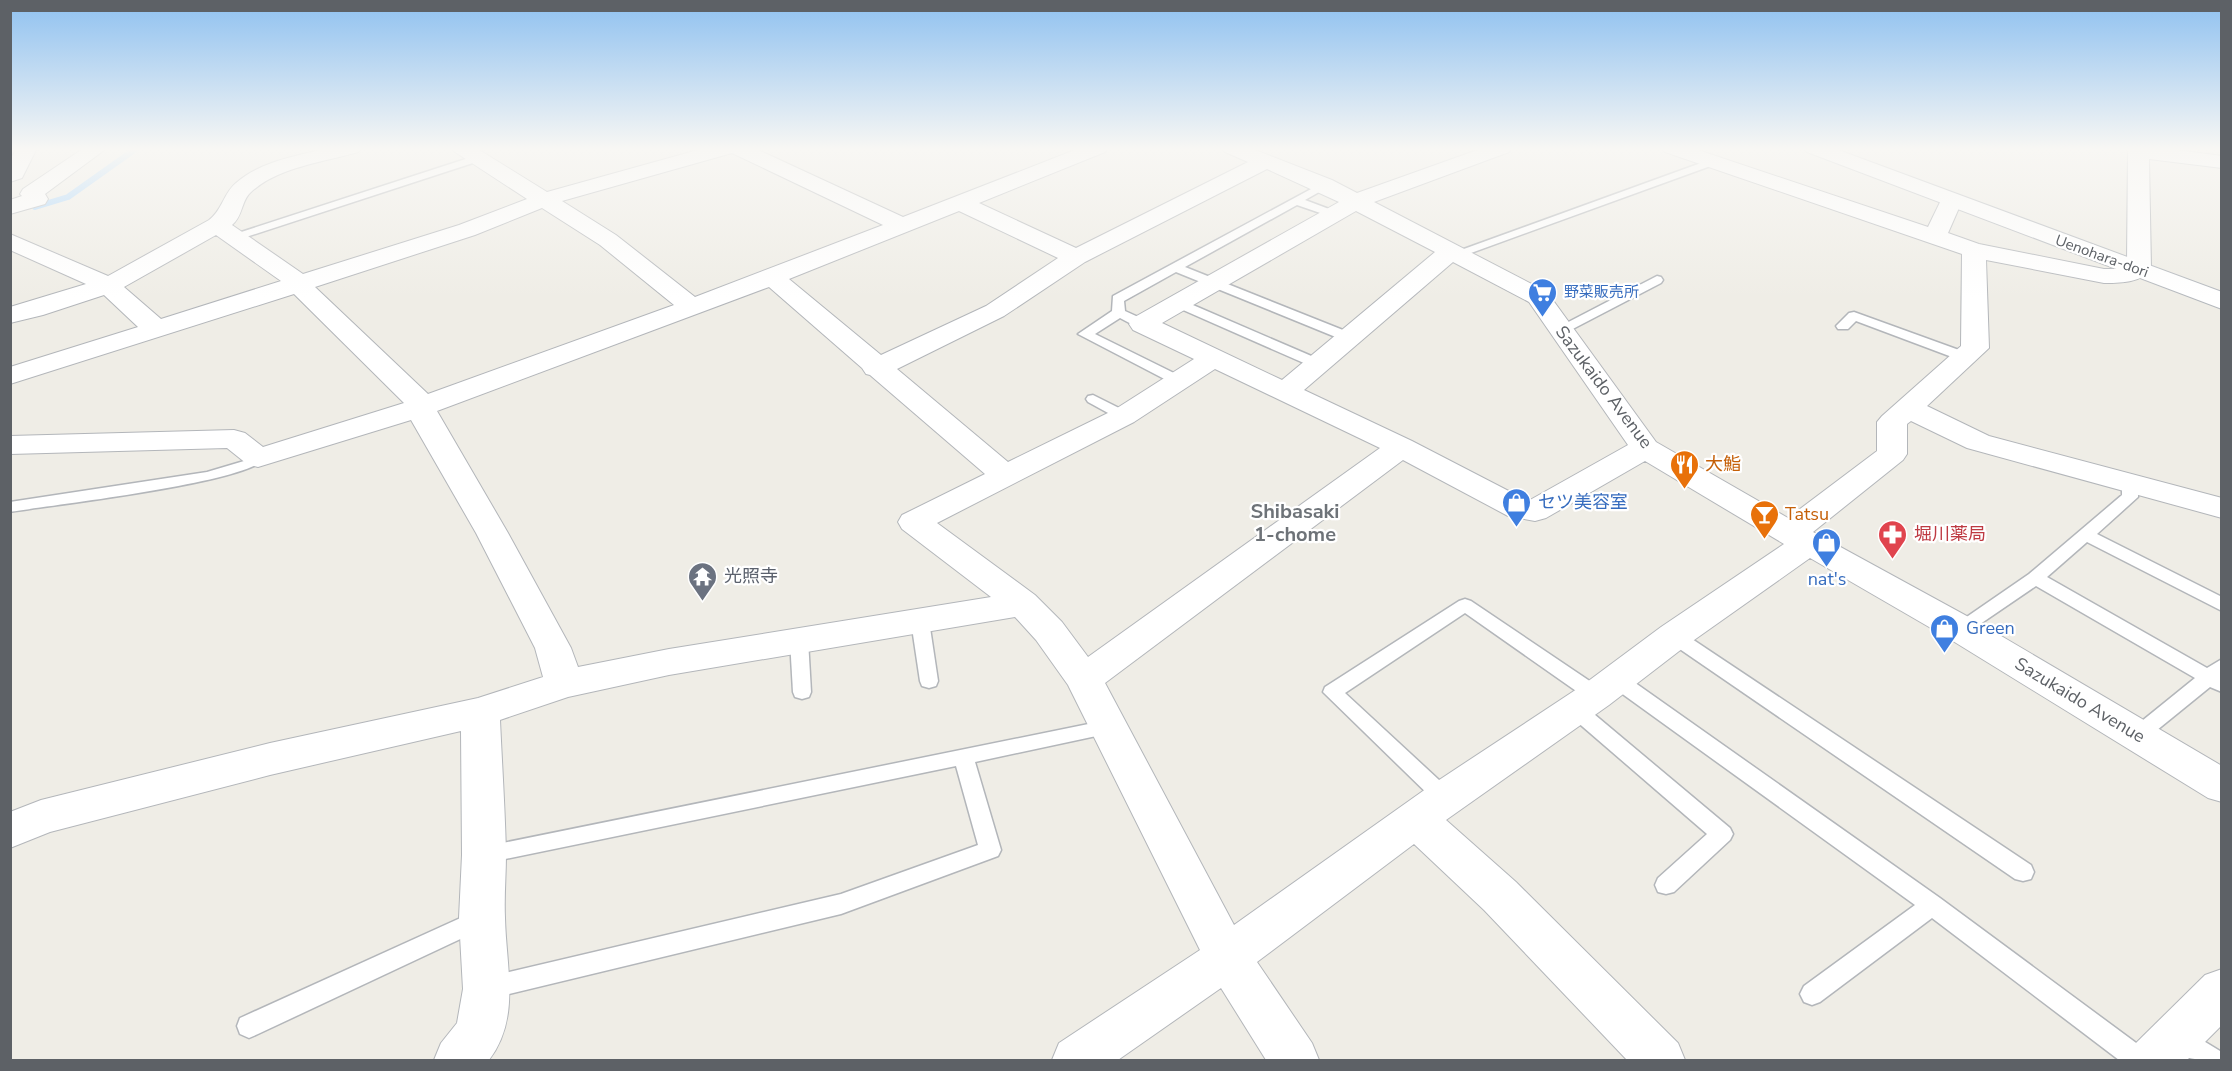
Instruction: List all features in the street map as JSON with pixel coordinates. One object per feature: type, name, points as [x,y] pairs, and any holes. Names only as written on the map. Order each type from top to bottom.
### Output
[{"type":"street","points":[[10,207],[36,198]]},
{"type":"street","points":[[227,231],[229,216],[236,198]]},
{"type":"street","points":[[10,376],[467,230],[549,198]]},
{"type":"street","points":[[844,198],[904,226]]},
{"type":"street","points":[[10,445],[234,439],[258,458],[420,407],[772,277],[973,198]]},
{"type":"street","points":[[876,368],[995,311],[1076,257],[1193,198]]},
{"type":"street","name":"Sazukaido Avenue","points":[[1335,198],[1344,208],[1454,252],[1538,297],[1645,448],[1961,629],[2222,786]]},
{"type":"street","points":[[1131,319],[1179,303],[1344,208],[1370,198]]},
{"type":"street","points":[[1820,198],[1974,250],[2104,276],[2121,276],[2139,269],[2139,198]]},
{"type":"street","name":"Uenohara-dori","points":[[1943,198],[2222,301]]},
{"type":"street","points":[[546,199],[608,240],[692,307]]},
{"type":"street","points":[[1935,236],[1951,201]]},
{"type":"street","points":[[960,203],[1076,257]]},
{"type":"street","points":[[227,231],[288,274],[418,400],[553,648],[564,684]]},
{"type":"street","points":[[10,315],[34,310],[108,285],[139,270],[174,247],[227,231]]},
{"type":"street","points":[[10,241],[108,285],[157,330]]},
{"type":"street","points":[[1077,1060],[1227,957],[1431,809],[1596,695],[1799,538],[1892,454],[1892,423],[1975,348],[1974,250]]},
{"type":"street","points":[[1286,392],[1348,337],[1454,252]]},
{"type":"street","points":[[772,277],[876,368],[1006,476]]},
{"type":"street","points":[[1131,319],[1401,447],[1519,509],[1535,511],[1645,448]]},
{"type":"street","points":[[1214,358],[1124,416],[914,522],[1023,604],[1049,631],[1084,679],[1227,957],[1294,1060]]},
{"type":"street","points":[[1908,408],[1978,442],[2222,508]]},
{"type":"street","points":[[1084,679],[1401,447]]},
{"type":"street","points":[[10,831],[41,817],[213,773],[480,712],[564,684],[669,662],[1023,604]]},
{"type":"street","points":[[459,1060],[480,1033],[487,989],[482,918],[484,855],[480,712]]},
{"type":"street","points":[[1431,809],[1500,896],[1660,1060]]},
{"type":"street","points":[[2181,1053],[2222,991]]},
{"type":"lane","points":[[227,231],[330,198]]},
{"type":"lane","points":[[1179,381],[1085,334],[1131,319],[1118,299],[1299,198]]},
{"type":"lane","points":[[1454,252],[1609,198]]},
{"type":"lane","points":[[1295,200],[1344,208]]},
{"type":"lane","points":[[1174,267],[1348,337]]},
{"type":"lane","points":[[1560,330],[1657,280]]},
{"type":"lane","points":[[1179,303],[1318,364]]},
{"type":"lane","points":[[1843,326],[1854,316],[1965,357]]},
{"type":"lane","points":[[1092,399],[1124,416]]},
{"type":"lane","points":[[10,507],[208,476],[249,464],[258,458]]},
{"type":"lane","points":[[1961,629],[2035,578],[2130,497],[2130,483]]},
{"type":"lane","points":[[2085,534],[2222,605]]},
{"type":"lane","points":[[2035,578],[2217,676],[2139,734]]},
{"type":"lane","points":[[1431,809],[1332,692],[1465,605],[1596,695],[1932,905],[2138,1060]]},
{"type":"lane","points":[[920,621],[929,681]]},
{"type":"lane","points":[[1674,636],[2022,872]]},
{"type":"lane","points":[[799,640],[802,692]]},
{"type":"lane","points":[[1596,695],[1722,834],[1666,885]]},
{"type":"lane","points":[[484,855],[1108,726]]},
{"type":"lane","points":[[487,989],[841,903],[990,850],[963,756]]},
{"type":"lane","points":[[1812,994],[1932,905]]},
{"type":"lane","points":[[249,1026],[482,918]]},
{"type":"waterway","points":[[35,207],[65,198]]},
{"type":"place","name":"野菜販売所","points":[[1543,318]]},
{"type":"place","name":"大鮨","points":[[1684,490]]},
{"type":"place","name":"セツ美容室","points":[[1517,528]]},
{"type":"place","name":"Tatsu","points":[[1764,540]]},
{"type":"place","name":"堀川薬局","points":[[1893,560]]},
{"type":"place","name":"nat's","points":[[1827,568]]},
{"type":"place","name":"光照寺","points":[[703,602]]},
{"type":"place","name":"Green","points":[[1945,654]]},
{"type":"district","name":"Shibasaki 1-chome","points":[[1295,522]]}]
